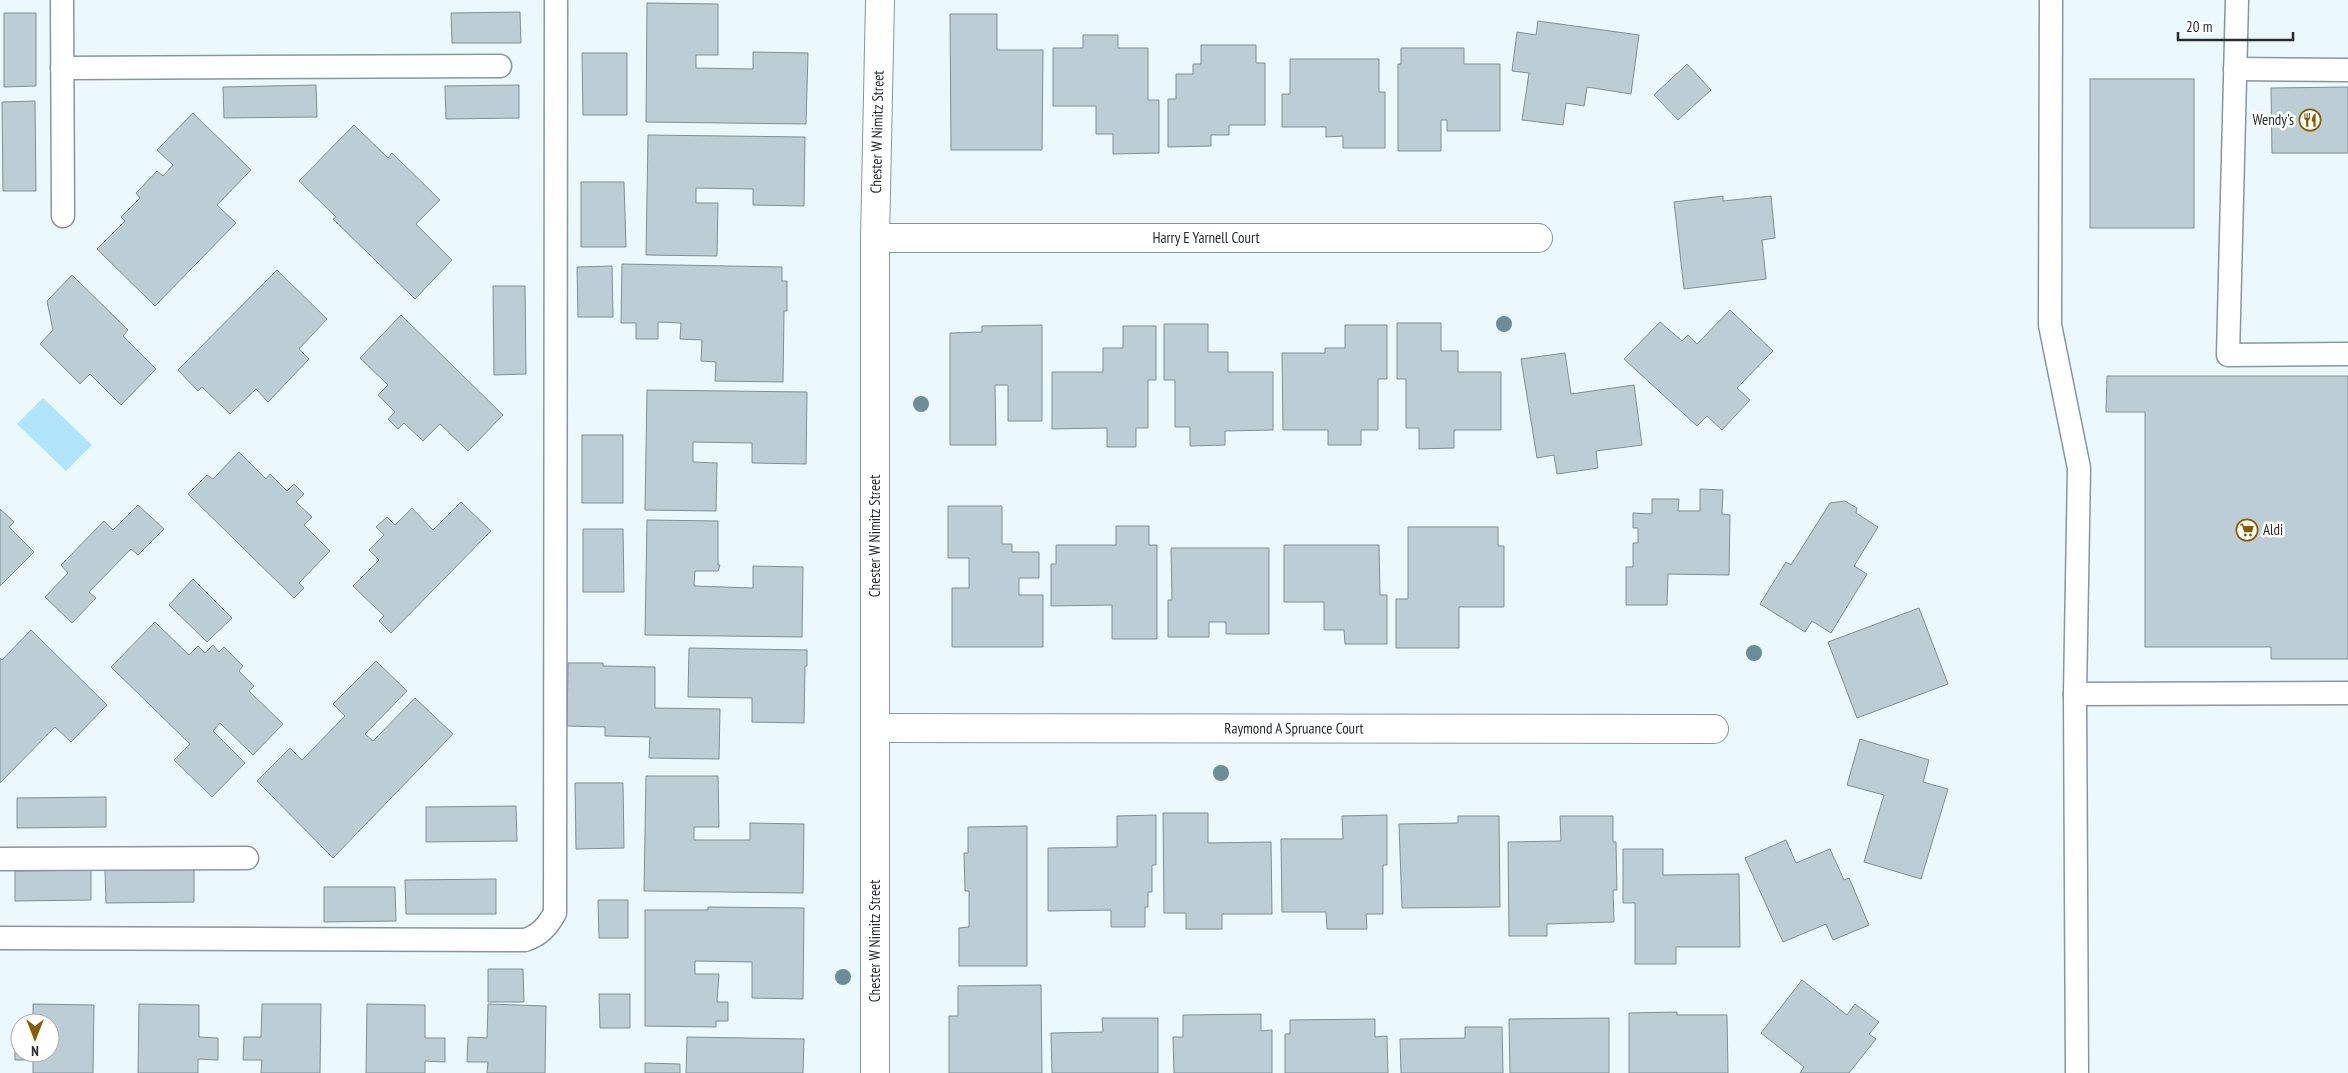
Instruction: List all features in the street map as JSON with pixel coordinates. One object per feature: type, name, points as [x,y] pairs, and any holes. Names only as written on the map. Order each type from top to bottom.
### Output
[{"type":"street","name":"Chester W Nimitz Street","points":[[875,1073],[875,238],[880,0]]},
{"type":"street","name":"Harry E Yarnell Court","points":[[875,238],[1538,238]]},
{"type":"street","name":"Raymond A Spruance Court","points":[[875,728],[1714,729]]},
{"type":"lane","points":[[62,0],[63,216]]},
{"type":"lane","points":[[0,938],[525,940],[536,936],[548,924],[555,913],[556,0]]},
{"type":"lane","points":[[2050,0],[2050,325],[2079,468],[2075,694],[2077,1073]]},
{"type":"lane","points":[[2236,0],[2228,355],[2348,354]]},
{"type":"lane","points":[[62,68],[500,66]]},
{"type":"lane","points":[[2235,69],[2348,70]]},
{"type":"lane","points":[[2075,694],[2348,693]]},
{"type":"lane","points":[[0,859],[247,858]]},
{"type":"water","points":[[43,398],[92,445],[66,471],[17,424]]},
{"type":"building","points":[[647,3],[718,4],[718,55],[696,55],[696,68],[753,69],[753,52],[808,53],[806,124],[646,122]]},
{"type":"building","points":[[520,12],[521,43],[452,43],[451,13]]},
{"type":"building","points":[[4,13],[36,13],[36,86],[4,87]]},
{"type":"building","points":[[950,14],[997,14],[997,50],[1043,50],[1042,150],[951,150]]},
{"type":"building","points":[[1538,21],[1639,35],[1631,94],[1587,87],[1584,106],[1566,103],[1563,125],[1522,120],[1529,73],[1512,71],[1517,32],[1536,35]]},
{"type":"building","points":[[1083,35],[1118,35],[1118,48],[1148,48],[1148,100],[1159,100],[1159,153],[1113,154],[1113,134],[1096,134],[1096,106],[1053,106],[1053,48],[1083,48]]},
{"type":"building","points":[[1201,45],[1256,45],[1256,63],[1265,63],[1265,125],[1229,125],[1229,135],[1211,135],[1211,146],[1168,147],[1168,99],[1176,99],[1176,74],[1193,74],[1193,64],[1201,64]]},
{"type":"building","points":[[1401,48],[1464,48],[1464,64],[1500,64],[1500,131],[1447,131],[1447,120],[1441,120],[1441,151],[1398,151],[1398,64],[1401,64]]},
{"type":"building","points":[[582,53],[627,53],[627,115],[583,115]]},
{"type":"building","points":[[1290,59],[1379,59],[1379,92],[1385,92],[1385,148],[1343,148],[1343,136],[1326,137],[1326,127],[1282,127],[1282,94],[1290,94]]},
{"type":"building","points":[[1687,64],[1711,90],[1678,120],[1654,95]]},
{"type":"building","points":[[2090,79],[2194,79],[2194,228],[2090,228]]},
{"type":"building","points":[[316,85],[317,117],[224,118],[223,87]]},
{"type":"building","points":[[519,85],[519,118],[446,119],[445,86]]},
{"type":"building","name":"Wendy's","points":[[2348,87],[2348,153],[2272,153],[2271,88]]},
{"type":"building","points":[[35,101],[36,191],[3,191],[2,102]]},
{"type":"building","points":[[193,113],[251,170],[217,205],[236,223],[155,306],[97,249],[125,221],[121,217],[140,198],[136,193],[157,171],[163,176],[173,165],[157,150]]},
{"type":"building","points":[[354,125],[388,158],[392,153],[440,200],[416,224],[452,260],[415,299],[333,219],[336,217],[299,181]]},
{"type":"building","points":[[648,135],[805,137],[804,206],[753,205],[753,189],[696,188],[696,203],[718,203],[717,256],[646,255]]},
{"type":"building","points":[[581,182],[624,182],[626,247],[581,247]]},
{"type":"building","points":[[1723,196],[1723,201],[1771,196],[1775,238],[1762,240],[1766,279],[1684,289],[1674,202]]},
{"type":"building","points":[[622,264],[782,267],[782,281],[787,281],[787,311],[784,311],[783,382],[715,381],[716,362],[701,361],[702,340],[680,339],[681,323],[658,322],[658,339],[636,339],[636,323],[621,323]]},
{"type":"building","points":[[612,266],[613,317],[578,317],[577,267]]},
{"type":"building","points":[[277,270],[327,319],[299,349],[309,359],[268,402],[256,389],[230,414],[202,387],[198,391],[178,370]]},
{"type":"building","points":[[72,275],[128,330],[123,336],[156,369],[121,405],[90,374],[80,384],[40,344],[53,330],[47,301]]},
{"type":"building","points":[[493,286],[525,286],[526,374],[494,375]]},
{"type":"building","points":[[1730,310],[1773,351],[1737,388],[1750,400],[1722,430],[1707,416],[1697,426],[1624,359],[1660,322],[1682,341],[1688,335],[1697,344]]},
{"type":"building","points":[[401,315],[503,415],[468,451],[440,424],[423,441],[404,423],[398,429],[388,419],[395,412],[378,395],[388,385],[360,358]]},
{"type":"building","points":[[1397,323],[1441,323],[1441,351],[1458,351],[1458,372],[1501,372],[1501,430],[1454,430],[1454,448],[1419,449],[1419,428],[1406,428],[1406,379],[1397,379]]},
{"type":"building","points":[[1164,324],[1208,324],[1208,352],[1228,352],[1228,372],[1273,372],[1273,430],[1225,431],[1225,445],[1190,446],[1190,427],[1175,427],[1175,380],[1164,380]]},
{"type":"building","points":[[1042,325],[1042,421],[1008,421],[1008,385],[995,385],[996,445],[950,445],[950,333],[982,332],[982,326]]},
{"type":"building","points":[[1345,325],[1387,325],[1387,379],[1378,379],[1378,430],[1361,430],[1361,445],[1328,445],[1328,430],[1283,430],[1282,353],[1325,353],[1325,348],[1345,348]]},
{"type":"building","points":[[1123,326],[1156,326],[1156,380],[1148,380],[1148,428],[1136,428],[1136,447],[1107,447],[1107,428],[1052,429],[1052,372],[1103,372],[1103,348],[1123,348]]},
{"type":"building","points":[[1565,353],[1571,394],[1634,385],[1642,445],[1596,451],[1598,468],[1557,474],[1554,455],[1537,458],[1521,359]]},
{"type":"building","name":"Aldi","points":[[2107,376],[2348,376],[2348,659],[2271,659],[2271,647],[2145,647],[2145,412],[2106,412]]},
{"type":"building","points":[[647,390],[807,392],[806,464],[752,463],[752,443],[693,442],[693,462],[717,463],[716,511],[645,510]]},
{"type":"building","points":[[582,435],[623,435],[623,503],[582,503]]},
{"type":"building","points":[[239,452],[266,479],[270,474],[287,491],[294,484],[304,494],[296,502],[312,517],[304,525],[330,551],[299,583],[304,588],[294,598],[188,494],[207,475],[213,479]]},
{"type":"building","points":[[1700,489],[1723,490],[1722,514],[1730,515],[1729,575],[1668,574],[1667,605],[1626,605],[1626,567],[1633,567],[1633,543],[1638,543],[1638,528],[1633,528],[1633,513],[1652,514],[1652,499],[1679,499],[1678,511],[1700,511]]},
{"type":"building","points":[[1845,501],[1857,508],[1856,513],[1878,527],[1854,566],[1867,574],[1831,633],[1812,621],[1805,632],[1760,604],[1786,562],[1791,565],[1830,503]]},
{"type":"building","points":[[461,502],[491,531],[391,633],[379,621],[384,616],[353,586],[379,560],[369,550],[384,535],[376,527],[387,517],[395,525],[412,508],[433,530]]},
{"type":"building","points":[[138,505],[164,529],[138,555],[131,549],[89,592],[96,598],[72,623],[45,597],[68,573],[61,565],[104,521],[113,530]]},
{"type":"building","points":[[948,506],[1002,506],[1002,544],[1012,544],[1012,552],[1039,552],[1039,578],[1019,578],[1019,595],[1043,595],[1043,647],[952,647],[952,588],[969,588],[969,558],[948,558]]},
{"type":"building","points":[[0,509],[14,522],[9,527],[34,552],[0,586]]},
{"type":"building","points":[[647,520],[718,521],[718,565],[720,565],[718,571],[695,571],[694,586],[753,588],[753,566],[803,567],[802,637],[645,635]]},
{"type":"building","points":[[1116,526],[1149,526],[1149,545],[1157,545],[1157,639],[1112,639],[1112,605],[1051,606],[1051,564],[1056,564],[1056,545],[1116,545]]},
{"type":"building","points":[[1408,527],[1498,527],[1498,546],[1504,546],[1504,607],[1459,607],[1459,648],[1396,648],[1396,599],[1408,599]]},
{"type":"building","points":[[583,529],[623,529],[624,592],[583,592]]},
{"type":"building","points":[[1284,545],[1379,545],[1380,595],[1387,595],[1387,644],[1345,644],[1344,630],[1324,630],[1324,602],[1284,602]]},
{"type":"building","points":[[1171,548],[1269,548],[1269,634],[1226,634],[1226,622],[1209,622],[1209,637],[1168,637],[1168,600],[1172,600]]},
{"type":"building","points":[[193,579],[232,618],[207,642],[169,605]]},
{"type":"building","points":[[1919,608],[1948,684],[1857,718],[1828,642]]},
{"type":"building","points":[[155,622],[189,655],[198,646],[205,653],[213,645],[219,652],[224,647],[243,666],[239,671],[254,686],[249,691],[283,724],[253,755],[220,723],[213,731],[245,763],[212,797],[174,760],[190,744],[111,667]]},
{"type":"building","points":[[31,630],[107,705],[71,742],[55,727],[0,783],[0,658],[2,660]]},
{"type":"building","points":[[689,648],[807,650],[804,723],[752,722],[752,698],[688,697]]},
{"type":"building","points":[[376,661],[407,691],[365,734],[373,741],[415,698],[453,734],[333,858],[257,781],[290,748],[302,760],[345,716],[333,704]]},
{"type":"building","points":[[568,663],[603,663],[603,666],[655,667],[655,708],[720,709],[719,759],[649,758],[650,737],[605,736],[605,727],[567,726]]},
{"type":"building","points":[[1860,739],[1929,760],[1923,782],[1948,789],[1921,879],[1864,862],[1884,795],[1847,785]]},
{"type":"building","points":[[646,776],[718,776],[719,827],[694,827],[694,840],[750,840],[750,823],[804,824],[803,893],[644,891]]},
{"type":"building","points":[[575,783],[623,783],[624,848],[576,849]]},
{"type":"building","points":[[106,797],[106,827],[17,828],[17,798]]},
{"type":"building","points":[[516,806],[517,841],[426,842],[426,807]]},
{"type":"building","points":[[1163,813],[1208,813],[1208,843],[1271,842],[1272,914],[1222,914],[1222,929],[1186,929],[1186,913],[1164,913]]},
{"type":"building","points":[[1156,815],[1156,865],[1152,865],[1152,892],[1148,892],[1148,907],[1145,907],[1145,927],[1111,927],[1111,910],[1048,911],[1048,848],[1117,847],[1117,816]]},
{"type":"building","points":[[1387,815],[1387,865],[1383,865],[1383,914],[1366,914],[1367,929],[1327,929],[1326,912],[1282,912],[1281,839],[1343,839],[1342,816]]},
{"type":"building","points":[[1458,816],[1499,816],[1500,907],[1402,908],[1399,824],[1458,823]]},
{"type":"building","points":[[1560,816],[1613,816],[1613,842],[1616,842],[1617,890],[1613,890],[1614,922],[1547,924],[1547,936],[1509,936],[1508,842],[1561,841]]},
{"type":"building","points":[[1027,826],[1027,966],[959,966],[959,928],[969,927],[969,891],[965,891],[964,853],[968,853],[968,827]]},
{"type":"building","points":[[1786,840],[1796,863],[1830,849],[1844,880],[1849,878],[1869,925],[1833,940],[1826,924],[1783,942],[1745,858]]},
{"type":"building","points":[[1623,849],[1663,849],[1663,875],[1739,874],[1740,947],[1676,947],[1676,964],[1635,964],[1635,903],[1623,903]]},
{"type":"building","points":[[194,869],[194,902],[106,903],[105,870]]},
{"type":"building","points":[[91,870],[91,900],[15,901],[15,871]]},
{"type":"building","points":[[496,879],[496,914],[406,914],[405,880]]},
{"type":"building","points":[[324,887],[395,887],[396,921],[324,922]]},
{"type":"building","points":[[598,900],[628,900],[628,938],[599,938]]},
{"type":"building","points":[[708,907],[804,908],[803,999],[752,998],[752,962],[695,961],[695,974],[719,974],[717,1002],[728,1002],[728,1021],[716,1021],[716,1027],[645,1026],[645,910],[708,910]]},
{"type":"building","points":[[488,969],[523,969],[524,1002],[488,1002]]},
{"type":"building","points":[[1802,980],[1847,1015],[1855,1004],[1879,1022],[1869,1034],[1876,1039],[1849,1073],[1800,1073],[1804,1067],[1761,1033]]},
{"type":"building","points":[[1041,985],[1042,1073],[949,1073],[949,1016],[958,1016],[958,986]]},
{"type":"building","points":[[599,994],[630,994],[630,1028],[600,1028]]},
{"type":"building","points":[[33,1004],[94,1005],[93,1073],[33,1073],[33,1063],[60,1063],[60,1013],[33,1013]]},
{"type":"building","points":[[139,1004],[199,1005],[199,1037],[218,1038],[218,1060],[198,1059],[198,1073],[138,1073]]},
{"type":"building","points":[[262,1004],[321,1004],[320,1073],[261,1073],[262,1060],[243,1060],[244,1037],[261,1037]]},
{"type":"building","points":[[367,1004],[425,1005],[425,1038],[445,1038],[445,1062],[425,1061],[425,1073],[366,1073]]},
{"type":"building","points":[[488,1004],[546,1006],[545,1073],[487,1073],[488,1062],[467,1062],[468,1037],[487,1038]]},
{"type":"building","points":[[1677,1012],[1677,1015],[1727,1015],[1728,1073],[1629,1073],[1629,1013]]},
{"type":"building","points":[[1261,1014],[1261,1031],[1272,1030],[1272,1073],[1174,1073],[1173,1037],[1183,1037],[1183,1015]]},
{"type":"building","points":[[1102,1018],[1158,1018],[1158,1073],[1052,1073],[1051,1033],[1103,1032]]},
{"type":"building","points":[[1609,1018],[1609,1073],[1510,1073],[1509,1019]]},
{"type":"building","points":[[1375,1019],[1375,1037],[1387,1036],[1388,1073],[1285,1073],[1285,1034],[1290,1034],[1290,1020]]},
{"type":"building","points":[[1465,1027],[1502,1027],[1503,1073],[1401,1073],[1400,1039],[1465,1038]]},
{"type":"building","points":[[687,1037],[804,1039],[803,1073],[686,1073]]},
{"type":"building","points":[[645,1063],[680,1064],[680,1073],[645,1073]]},
{"type":"place","name":"Wendy's","points":[[2310,120]]},
{"type":"place","name":"Aldi","points":[[2247,530]]}]
